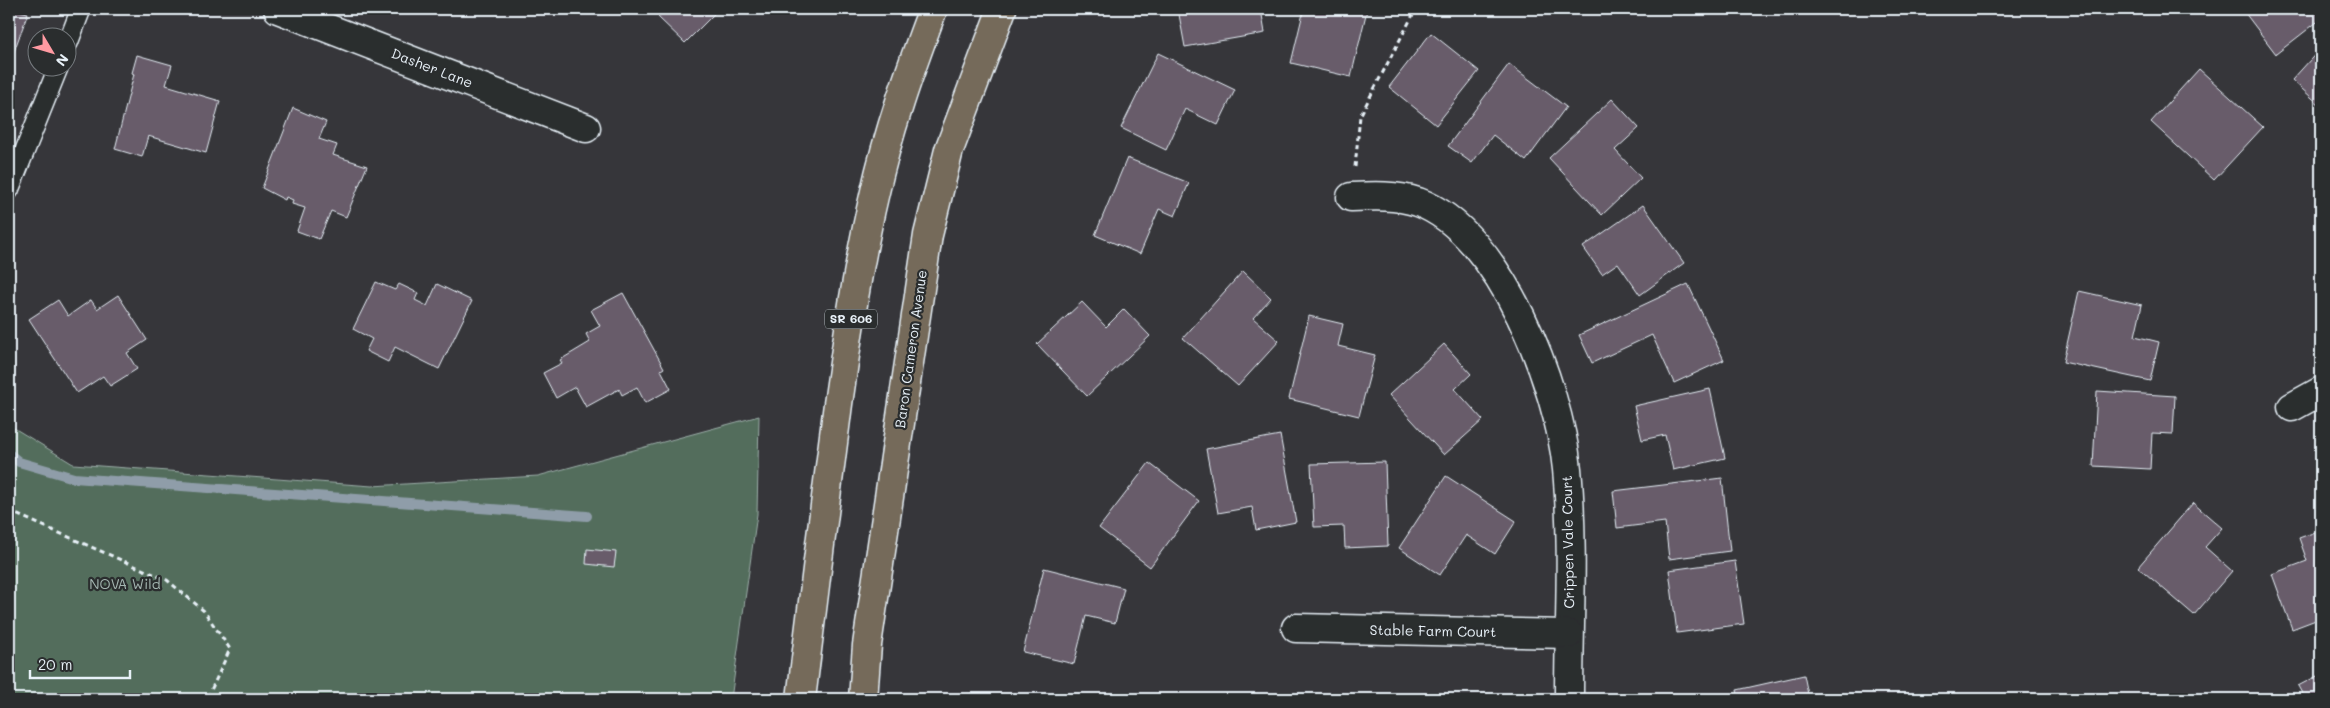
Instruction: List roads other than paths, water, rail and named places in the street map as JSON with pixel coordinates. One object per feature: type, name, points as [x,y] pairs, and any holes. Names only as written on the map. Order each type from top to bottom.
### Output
[{"type":"main road","name":"SR 606","points":[[802,699],[819,542],[848,331],[861,262],[874,195],[902,94],[933,9]]},
{"type":"main road","name":"Baron Cameron Avenue","points":[[863,699],[867,645],[928,235],[949,150],[1002,9]]},
{"type":"street","name":"Dasher Lane","points":[[278,9],[586,128]]},
{"type":"street","name":"Crippen Vale Court","points":[[1351,197],[1384,195],[1418,202],[1448,219],[1472,240],[1508,292],[1536,348],[1554,403],[1567,467],[1570,513],[1569,699]]},
{"type":"street","points":[[2292,407],[2321,391]]},
{"type":"street","name":"Stable Farm Court","points":[[1296,628],[1569,634]]},
{"type":"lane","points":[[73,28],[80,9]]},
{"type":"lane","points":[[9,190],[54,78]]},
{"type":"waterway","points":[[9,454],[19,462],[74,478],[587,516]]},
{"type":"park label","name":"NOVA Wild","points":[[125,584]]}]
